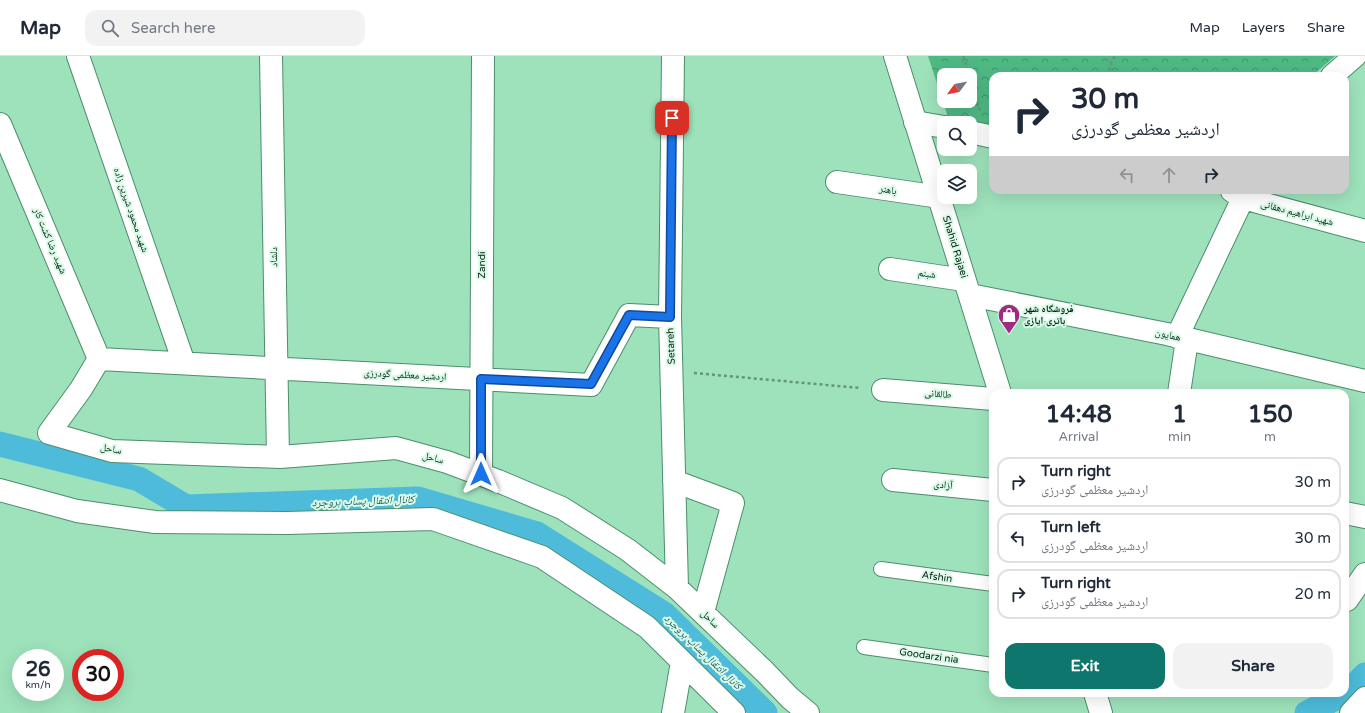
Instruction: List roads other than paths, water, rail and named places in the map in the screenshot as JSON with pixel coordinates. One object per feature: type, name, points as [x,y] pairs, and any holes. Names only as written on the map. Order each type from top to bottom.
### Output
[{"type":"street","name":"شهید محمود شیرین زاده","points":[[78,56],[184,363]]},
{"type":"street","name":"دلشاد","points":[[271,56],[278,457]]},
{"type":"street","name":"Zandi","points":[[481,474],[483,56]]},
{"type":"street","name":"Setareh","points":[[674,56],[670,317],[677,588]]},
{"type":"street","name":"Shahid Rajaei","points":[[895,56],[937,188]]},
{"type":"street","points":[[1337,72],[1355,56]]},
{"type":"street","points":[[915,122],[937,126]]},
{"type":"street","name":"شهید رضا کشت کار","points":[[0,124],[99,359]]},
{"type":"street","name":"باهنر","points":[[837,182],[937,197]]},
{"type":"street","points":[[1178,389],[1182,338],[1237,194]]},
{"type":"street","name":"شهید ابراهیم دهقانی","points":[[1237,194],[1365,231]]},
{"type":"street","name":"Shahid Rajaei","points":[[942,204],[999,389]]},
{"type":"street","name":"شبنم","points":[[890,269],[967,287]]},
{"type":"street","name":"همایون","points":[[967,287],[1365,381]]},
{"type":"street","name":"اردشیر معظمی گودرزی","points":[[99,359],[591,384],[629,315],[670,317]]},
{"type":"street","name":"ساحل","points":[[99,359],[81,389],[49,433],[112,451],[278,457],[396,448],[447,462],[481,474],[562,508],[628,550],[677,588],[790,698],[808,713]]},
{"type":"street","name":"طالقانی","points":[[883,390],[989,399]]},
{"type":"street","name":"آزادی","points":[[893,480],[989,490]]},
{"type":"street","points":[[674,481],[733,502],[703,612]]},
{"type":"street","points":[[0,490],[77,511],[155,522],[287,523],[433,518],[542,558],[647,627],[734,713]]},
{"type":"street","points":[[1349,514],[1365,517]]},
{"type":"street","points":[[1349,596],[1365,574]]},
{"type":"street","points":[[673,713],[682,662]]},
{"type":"street","points":[[1096,697],[1101,713]]},
{"type":"street","points":[[1351,713],[1365,698]]},
{"type":"lane","name":"Afshin","points":[[881,569],[989,583]]},
{"type":"lane","name":"Goodarzi nia","points":[[864,647],[989,664]]},
{"type":"waterway","name":"کانال انتقال پساب بروجرد","points":[[0,444],[139,479],[186,507],[418,499],[537,534],[664,614],[765,713]]},
{"type":"waterway","name":"کانال انتقال پساب بروجرد","points":[[1349,691],[1365,675]]},
{"type":"waterway","name":"کانال انتقال پساب بروجرد","points":[[1307,713],[1338,697]]},
{"type":"place","name":"فروشگاه شهر باتری ایازی","points":[[1009,334]]}]
